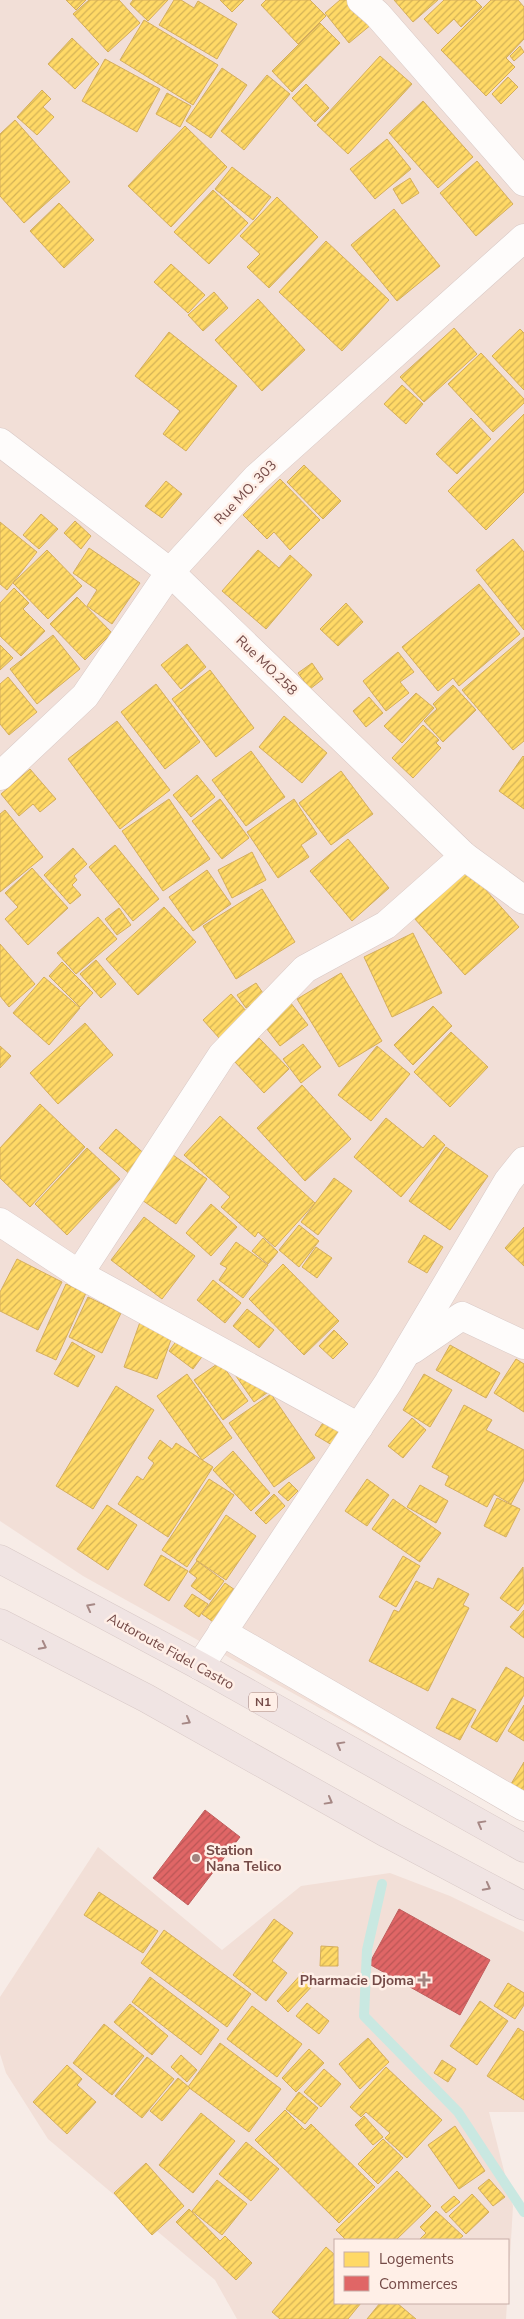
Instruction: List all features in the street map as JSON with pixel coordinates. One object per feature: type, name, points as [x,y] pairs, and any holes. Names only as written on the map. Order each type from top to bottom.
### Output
[{"type":"highway","name":"Autoroute Fidel Castro","points":[[0,1559],[200,1666],[524,1848]]},
{"type":"highway","points":[[0,1623],[146,1698],[388,1834],[524,1906]]},
{"type":"street","points":[[361,0],[377,14],[524,182]]},
{"type":"street","name":"Rue MO. 303","points":[[0,776],[85,696],[170,572],[256,478],[524,238]]},
{"type":"street","name":"Rue MO.258","points":[[0,442],[170,572],[464,856],[524,900]]},
{"type":"street","points":[[79,1274],[222,1055],[304,969],[386,925],[464,856]]},
{"type":"street","points":[[200,1666],[359,1427],[405,1355],[508,1181],[524,1161]]},
{"type":"street","points":[[0,1222],[79,1274],[359,1427]]},
{"type":"street","points":[[405,1355],[462,1316],[524,1345]]},
{"type":"street","points":[[222,1632],[524,1807]]},
{"type":"shaded area","points":[[0,0],[524,0],[524,1822],[83,1576],[0,1521]]},
{"type":"shaded area","points":[[98,1847],[222,1950],[301,1886],[390,1873],[450,1896],[524,1932],[524,2112],[489,2112],[513,2206],[509,2274],[509,2239],[334,2239],[334,2304],[507,2304],[506,2319],[237,2319],[215,2280],[48,2139],[6,2073],[0,2054],[0,1997]]},
{"type":"building: Logements","points":[[66,0],[86,0],[76,10]]},
{"type":"building: Logements","points":[[89,0],[119,0],[140,23],[108,52],[73,14]]},
{"type":"building: Logements","points":[[133,0],[168,0],[148,21],[130,4]]},
{"type":"building: Logements","points":[[174,0],[181,0],[194,8],[198,1],[237,24],[217,59],[159,25]]},
{"type":"building: Logements","points":[[220,0],[244,0],[232,12]]},
{"type":"building: Logements","points":[[266,0],[310,0],[326,16],[298,44],[261,5]]},
{"type":"building: Logements","points":[[340,0],[352,0],[372,24],[349,43],[325,13]]},
{"type":"building: Logements","points":[[394,0],[438,0],[413,22]]},
{"type":"building: Logements","points":[[444,0],[475,0],[482,7],[461,27],[454,19],[438,34],[424,19]]},
{"type":"building: Logements","points":[[491,0],[518,0],[524,7],[524,39],[506,58],[515,67],[486,96],[441,50]]},
{"type":"building: Logements","points":[[144,20],[218,65],[193,105],[120,60]]},
{"type":"building: Logements","points":[[320,23],[340,43],[292,92],[272,71]]},
{"type":"building: Logements","points":[[72,38],[99,64],[75,89],[48,64]]},
{"type":"building: Logements","points":[[520,46],[524,52],[514,61],[510,56]]},
{"type":"building: Logements","points":[[380,56],[412,84],[348,154],[317,125]]},
{"type":"building: Logements","points":[[105,59],[160,89],[137,132],[82,101]]},
{"type":"building: Logements","points":[[222,68],[247,85],[211,138],[186,121]]},
{"type":"building: Logements","points":[[267,75],[290,94],[244,150],[221,131]]},
{"type":"building: Logements","points":[[508,77],[518,87],[501,104],[492,94]]},
{"type":"building: Logements","points":[[306,84],[329,108],[315,122],[292,98]]},
{"type":"building: Logements","points":[[42,90],[51,99],[43,107],[54,117],[37,135],[17,117]]},
{"type":"building: Logements","points":[[167,93],[191,106],[180,127],[156,114]]},
{"type":"building: Logements","points":[[423,101],[473,157],[438,188],[389,133]]},
{"type":"building: Logements","points":[[15,120],[70,182],[24,223],[0,196],[0,134]]},
{"type":"building: Logements","points":[[185,126],[227,167],[171,227],[128,186]]},
{"type":"building: Logements","points":[[387,139],[411,169],[375,199],[350,169]]},
{"type":"building: Logements","points":[[477,161],[513,204],[476,236],[440,193]]},
{"type":"building: Logements","points":[[232,167],[271,197],[253,220],[215,189]]},
{"type":"building: Logements","points":[[410,178],[419,193],[402,204],[393,189]]},
{"type":"building: Logements","points":[[213,190],[248,223],[209,264],[174,232]]},
{"type":"building: Logements","points":[[277,197],[318,237],[269,288],[247,267],[260,254],[240,236]]},
{"type":"building: Logements","points":[[59,203],[94,240],[64,268],[30,231]]},
{"type":"building: Logements","points":[[394,209],[440,266],[397,301],[351,245]]},
{"type":"building: Logements","points":[[326,241],[389,300],[342,351],[279,292]]},
{"type":"building: Logements","points":[[171,264],[205,295],[188,313],[154,282]]},
{"type":"building: Logements","points":[[214,292],[228,308],[203,331],[188,315]]},
{"type":"building: Logements","points":[[258,299],[305,350],[262,391],[215,340]]},
{"type":"building: Logements","points":[[454,328],[477,354],[424,402],[400,377]]},
{"type":"building: Logements","points":[[520,329],[524,333],[524,390],[492,356]]},
{"type":"building: Logements","points":[[169,332],[237,386],[186,451],[163,434],[180,411],[135,376]]},
{"type":"building: Logements","points":[[481,353],[524,399],[524,403],[493,432],[448,384]]},
{"type":"building: Logements","points":[[402,385],[423,404],[406,424],[384,404]]},
{"type":"building: Logements","points":[[524,414],[524,492],[486,530],[448,491]]},
{"type":"building: Logements","points":[[471,418],[491,439],[457,474],[436,454]]},
{"type":"building: Logements","points":[[304,465],[341,501],[323,519],[287,482]]},
{"type":"building: Logements","points":[[280,479],[320,520],[290,550],[274,532],[267,539],[243,515]]},
{"type":"building: Logements","points":[[166,481],[182,494],[162,518],[145,506]]},
{"type":"building: Logements","points":[[41,514],[58,529],[39,549],[23,535]]},
{"type":"building: Logements","points":[[75,521],[91,536],[81,549],[64,533]]},
{"type":"building: Logements","points":[[0,522],[37,552],[7,590],[0,584]]},
{"type":"building: Logements","points":[[513,539],[524,552],[524,630],[476,570]]},
{"type":"building: Logements","points":[[89,548],[140,583],[112,624],[87,606],[97,590],[73,573]]},
{"type":"building: Logements","points":[[47,550],[82,586],[48,619],[13,583]]},
{"type":"building: Logements","points":[[258,550],[279,568],[290,555],[312,575],[266,629],[222,591]]},
{"type":"building: Logements","points":[[479,584],[520,634],[459,686],[453,678],[438,691],[402,647]]},
{"type":"building: Logements","points":[[14,588],[29,603],[23,609],[45,631],[21,656],[0,636],[0,603]]},
{"type":"building: Logements","points":[[77,597],[112,633],[85,660],[50,624]]},
{"type":"building: Logements","points":[[346,603],[363,622],[338,646],[320,629]]},
{"type":"building: Logements","points":[[53,635],[80,669],[37,704],[10,669]]},
{"type":"building: Logements","points":[[524,637],[524,741],[513,750],[462,690]]},
{"type":"building: Logements","points":[[187,644],[206,667],[181,689],[161,665]]},
{"type":"building: Logements","points":[[0,645],[13,658],[0,670]]},
{"type":"building: Logements","points":[[398,652],[414,672],[400,682],[409,693],[386,711],[363,681]]},
{"type":"building: Logements","points":[[312,663],[323,679],[310,689],[298,673]]},
{"type":"building: Logements","points":[[210,670],[254,728],[216,757],[172,699]]},
{"type":"building: Logements","points":[[8,677],[37,712],[9,735],[0,724],[0,684]]},
{"type":"building: Logements","points":[[156,684],[200,742],[165,769],[121,712]]},
{"type":"building: Logements","points":[[453,685],[476,710],[443,742],[424,721],[437,709],[433,704]]},
{"type":"building: Logements","points":[[416,693],[434,708],[402,743],[384,726]]},
{"type":"building: Logements","points":[[369,697],[383,713],[366,727],[353,711]]},
{"type":"building: Logements","points":[[284,716],[327,753],[302,783],[259,747]]},
{"type":"building: Logements","points":[[117,721],[170,790],[120,829],[68,759]]},
{"type":"building: Logements","points":[[423,725],[439,740],[436,743],[441,748],[413,778],[392,758]]},
{"type":"building: Logements","points":[[251,751],[285,797],[246,826],[212,780]]},
{"type":"building: Logements","points":[[524,757],[524,809],[499,791]]},
{"type":"building: Logements","points":[[30,769],[56,799],[40,812],[33,804],[19,816],[1,794]]},
{"type":"building: Logements","points":[[341,771],[373,814],[331,845],[299,803]]},
{"type":"building: Logements","points":[[197,775],[215,797],[191,817],[173,795]]},
{"type":"building: Logements","points":[[169,799],[210,859],[163,891],[122,831]]},
{"type":"building: Logements","points":[[220,799],[249,838],[222,859],[192,821]]},
{"type":"building: Logements","points":[[294,799],[317,834],[301,845],[309,857],[278,878],[247,832]]},
{"type":"building: Logements","points":[[5,810],[43,857],[0,892],[0,814]]},
{"type":"building: Logements","points":[[348,839],[389,888],[352,921],[310,871]]},
{"type":"building: Logements","points":[[115,845],[159,899],[133,921],[89,867]]},
{"type":"building: Logements","points":[[73,848],[87,864],[74,876],[77,880],[72,885],[81,895],[70,904],[44,875]]},
{"type":"building: Logements","points":[[252,852],[266,880],[232,898],[218,870]]},
{"type":"building: Logements","points":[[32,868],[68,908],[28,945],[5,919],[18,907],[5,893]]},
{"type":"building: Logements","points":[[467,869],[519,927],[465,975],[414,918]]},
{"type":"building: Logements","points":[[207,870],[231,904],[193,931],[169,897]]},
{"type":"building: Logements","points":[[262,889],[295,942],[236,979],[203,926]]},
{"type":"building: Logements","points":[[164,907],[196,942],[138,995],[106,959]]},
{"type":"building: Logements","points":[[119,908],[131,925],[117,935],[105,919]]},
{"type":"building: Logements","points":[[98,917],[117,939],[76,974],[57,953]]},
{"type":"building: Logements","points":[[413,933],[442,993],[392,1017],[364,957]]},
{"type":"building: Logements","points":[[0,944],[35,984],[9,1007],[0,996]]},
{"type":"building: Logements","points":[[96,960],[116,984],[101,998],[80,974]]},
{"type":"building: Logements","points":[[62,962],[93,993],[80,1007],[49,976]]},
{"type":"building: Logements","points":[[341,973],[382,1041],[339,1067],[297,999]]},
{"type":"building: Logements","points":[[44,977],[80,1008],[49,1045],[13,1013]]},
{"type":"building: Logements","points":[[256,983],[265,996],[246,1008],[237,995]]},
{"type":"building: Logements","points":[[231,994],[248,1013],[220,1039],[203,1020]]},
{"type":"building: Logements","points":[[290,1002],[308,1025],[280,1046],[263,1024]]},
{"type":"building: Logements","points":[[433,1006],[452,1026],[413,1065],[394,1045]]},
{"type":"building: Logements","points":[[85,1023],[113,1055],[58,1104],[30,1073]]},
{"type":"building: Logements","points":[[451,1032],[488,1067],[450,1107],[414,1072]]},
{"type":"building: Logements","points":[[259,1038],[289,1069],[264,1093],[234,1061]]},
{"type":"building: Logements","points":[[303,1044],[321,1067],[301,1083],[283,1059]]},
{"type":"building: Logements","points":[[0,1046],[11,1056],[0,1068]]},
{"type":"building: Logements","points":[[377,1046],[410,1074],[371,1121],[338,1095]]},
{"type":"building: Logements","points":[[302,1085],[351,1139],[305,1181],[257,1128]]},
{"type":"building: Logements","points":[[40,1104],[85,1147],[30,1207],[0,1178],[0,1148]]},
{"type":"building: Logements","points":[[220,1116],[315,1203],[275,1247],[258,1232],[255,1237],[221,1207],[230,1197],[184,1155]]},
{"type":"building: Logements","points":[[386,1118],[423,1148],[434,1135],[445,1145],[401,1197],[354,1157]]},
{"type":"building: Logements","points":[[116,1129],[147,1156],[131,1175],[99,1148]]},
{"type":"building: Logements","points":[[446,1147],[488,1176],[450,1230],[409,1201]]},
{"type":"building: Logements","points":[[87,1148],[120,1179],[67,1235],[35,1204]]},
{"type":"building: Logements","points":[[173,1155],[207,1179],[176,1224],[142,1200]]},
{"type":"building: Logements","points":[[334,1178],[352,1191],[318,1235],[301,1222]]},
{"type":"building: Logements","points":[[211,1204],[237,1227],[211,1256],[186,1233]]},
{"type":"building: Logements","points":[[144,1217],[195,1256],[162,1299],[111,1260]]},
{"type":"building: Logements","points":[[299,1225],[319,1241],[299,1267],[279,1250]]},
{"type":"building: Logements","points":[[524,1227],[524,1266],[505,1248]]},
{"type":"building: Logements","points":[[424,1235],[443,1247],[427,1273],[408,1262]]},
{"type":"building: Logements","points":[[263,1238],[278,1252],[268,1264],[252,1251]]},
{"type":"building: Logements","points":[[236,1242],[268,1265],[243,1298],[219,1280],[227,1268],[220,1264]]},
{"type":"building: Logements","points":[[316,1247],[332,1258],[317,1278],[302,1267]]},
{"type":"building: Logements","points":[[17,1259],[62,1282],[38,1330],[0,1311],[0,1292]]},
{"type":"building: Logements","points":[[283,1264],[339,1321],[304,1355],[249,1299]]},
{"type":"building: Logements","points":[[213,1280],[241,1303],[225,1323],[197,1300]]},
{"type":"building: Logements","points":[[66,1284],[86,1293],[56,1360],[36,1351]]},
{"type":"building: Logements","points":[[88,1297],[121,1313],[102,1353],[69,1337]]},
{"type":"building: Logements","points":[[247,1309],[274,1330],[259,1348],[233,1326]]},
{"type":"building: Logements","points":[[140,1322],[173,1334],[157,1379],[124,1367]]},
{"type":"building: Logements","points":[[188,1325],[212,1343],[193,1369],[169,1351]]},
{"type":"building: Logements","points":[[334,1330],[348,1344],[333,1359],[319,1346]]},
{"type":"building: Logements","points":[[72,1342],[95,1356],[78,1387],[54,1374]]},
{"type":"building: Logements","points":[[450,1345],[500,1373],[486,1398],[436,1370]]},
{"type":"building: Logements","points":[[516,1359],[524,1364],[524,1412],[494,1393]]},
{"type":"building: Logements","points":[[220,1362],[248,1401],[223,1420],[194,1380]]},
{"type":"building: Logements","points":[[229,1366],[274,1388],[254,1402]]},
{"type":"building: Logements","points":[[187,1374],[232,1438],[202,1460],[157,1396]]},
{"type":"building: Logements","points":[[424,1374],[452,1390],[430,1427],[403,1410]]},
{"type":"building: Logements","points":[[116,1386],[154,1410],[93,1509],[56,1486]]},
{"type":"building: Logements","points":[[271,1394],[315,1458],[274,1487],[229,1423]]},
{"type":"building: Logements","points":[[464,1405],[492,1420],[486,1430],[524,1450],[524,1480],[511,1504],[494,1494],[487,1507],[445,1485],[449,1476],[432,1467]]},
{"type":"building: Logements","points":[[328,1415],[344,1424],[332,1445],[315,1435]]},
{"type":"building: Logements","points":[[412,1418],[426,1430],[403,1458],[388,1446]]},
{"type":"building: Logements","points":[[160,1440],[172,1449],[176,1443],[213,1467],[168,1537],[118,1504],[137,1476],[143,1480],[154,1463],[148,1458]]},
{"type":"building: Logements","points":[[233,1451],[270,1493],[251,1511],[213,1470]]},
{"type":"building: Logements","points":[[209,1479],[234,1495],[187,1567],[162,1550]]},
{"type":"building: Logements","points":[[367,1479],[389,1495],[367,1526],[345,1511]]},
{"type":"building: Logements","points":[[289,1482],[298,1491],[288,1501],[278,1492]]},
{"type":"building: Logements","points":[[420,1485],[448,1501],[436,1523],[407,1507]]},
{"type":"building: Logements","points":[[274,1494],[285,1506],[266,1524],[255,1513]]},
{"type":"building: Logements","points":[[497,1498],[520,1509],[506,1537],[484,1526]]},
{"type":"building: Logements","points":[[393,1499],[441,1533],[420,1562],[372,1529]]},
{"type":"building: Logements","points":[[107,1505],[137,1525],[108,1570],[77,1549]]},
{"type":"building: Logements","points":[[226,1515],[256,1536],[226,1580],[196,1560]]},
{"type":"building: Logements","points":[[161,1555],[188,1571],[169,1601],[144,1585]]},
{"type":"building: Logements","points":[[403,1556],[420,1566],[396,1607],[379,1597]]},
{"type":"building: Logements","points":[[197,1561],[224,1581],[210,1600],[191,1586],[197,1578],[189,1572]]},
{"type":"building: Logements","points":[[523,1567],[524,1603],[518,1611],[500,1598]]},
{"type":"building: Logements","points":[[438,1578],[469,1594],[463,1605],[469,1608],[428,1691],[369,1661],[394,1610],[399,1612],[416,1581],[433,1589]]},
{"type":"building: Logements","points":[[225,1583],[238,1592],[216,1624],[202,1614]]},
{"type":"building: Logements","points":[[192,1594],[208,1604],[199,1617],[184,1606]]},
{"type":"building: Logements","points":[[524,1610],[524,1638],[510,1627]]},
{"type":"building: Logements","points":[[506,1667],[524,1678],[524,1695],[497,1742],[471,1727]]},
{"type":"building: Logements","points":[[452,1698],[476,1710],[460,1740],[436,1728]]},
{"type":"building: Logements","points":[[524,1705],[524,1741],[508,1731]]},
{"type":"building: Logements","points":[[524,1762],[524,1798],[511,1784]]},
{"type":"building: Logements","points":[[99,1892],[158,1931],[143,1953],[84,1915]]},
{"type":"building: Logements","points":[[274,1919],[293,1933],[272,1961],[287,1973],[266,2001],[233,1975]]},
{"type":"building: Logements","points":[[164,1930],[251,1994],[227,2027],[141,1963]]},
{"type":"building: Logements","points":[[321,1946],[338,1947],[338,1966],[320,1966]]},
{"type":"building: Logements","points":[[303,1972],[315,1983],[288,2012],[277,2001]]},
{"type":"building: Logements","points":[[150,1977],[219,2030],[201,2055],[132,2002]]},
{"type":"building: Logements","points":[[508,1983],[524,1993],[524,2005],[515,2019],[494,2006]]},
{"type":"building: Logements","points":[[480,2001],[508,2021],[477,2065],[450,2046]]},
{"type":"building: Logements","points":[[307,2003],[329,2021],[319,2034],[296,2016]]},
{"type":"building: Logements","points":[[130,2004],[168,2036],[152,2055],[114,2022]]},
{"type":"building: Logements","points":[[252,2006],[302,2044],[277,2077],[227,2039]]},
{"type":"building: Logements","points":[[104,2024],[144,2056],[112,2095],[73,2063]]},
{"type":"building: Logements","points":[[518,2028],[524,2032],[524,2100],[487,2076]]},
{"type":"building: Logements","points":[[368,2038],[389,2062],[360,2089],[339,2064]]},
{"type":"building: Logements","points":[[220,2043],[281,2089],[249,2132],[188,2087]]},
{"type":"building: Logements","points":[[309,2049],[324,2063],[296,2092],[282,2078]]},
{"type":"building: Logements","points":[[181,2055],[197,2070],[187,2082],[171,2067]]},
{"type":"building: Logements","points":[[147,2057],[174,2079],[142,2118],[115,2096]]},
{"type":"building: Logements","points":[[442,2060],[456,2069],[448,2082],[434,2073]]},
{"type":"building: Logements","points":[[67,2065],[82,2079],[77,2085],[96,2102],[67,2134],[33,2102]]},
{"type":"building: Logements","points":[[386,2067],[442,2120],[407,2158],[385,2138],[390,2133],[366,2112],[361,2117],[350,2107]]},
{"type":"building: Logements","points":[[324,2069],[341,2084],[321,2107],[304,2092]]},
{"type":"building: Logements","points":[[178,2078],[190,2088],[162,2121],[150,2111]]},
{"type":"building: Logements","points":[[299,2092],[318,2108],[305,2124],[286,2109]]},
{"type":"building: Logements","points":[[285,2110],[305,2130],[311,2124],[375,2187],[339,2223],[255,2140]]},
{"type":"building: Logements","points":[[201,2113],[235,2141],[193,2193],[159,2165]]},
{"type":"building: Logements","points":[[364,2116],[383,2137],[373,2145],[355,2125]]},
{"type":"building: Logements","points":[[455,2126],[485,2171],[459,2189],[428,2145]]},
{"type":"building: Logements","points":[[383,2139],[403,2158],[378,2184],[358,2164]]},
{"type":"building: Logements","points":[[246,2142],[279,2169],[251,2201],[219,2174]]},
{"type":"building: Logements","points":[[146,2163],[184,2206],[152,2235],[114,2193]]},
{"type":"building: Logements","points":[[397,2171],[431,2206],[397,2239],[345,2239],[336,2230]]},
{"type":"building: Logements","points":[[489,2179],[505,2197],[493,2206],[478,2188]]},
{"type":"building: Logements","points":[[217,2180],[247,2204],[222,2235],[192,2211]]},
{"type":"building: Logements","points":[[472,2194],[489,2212],[466,2234],[449,2216]]},
{"type":"building: Logements","points":[[454,2196],[460,2202],[446,2213],[441,2207]]},
{"type":"building: Logements","points":[[189,2209],[220,2241],[225,2236],[252,2263],[236,2280],[176,2222]]},
{"type":"building: Logements","points":[[436,2211],[463,2236],[459,2239],[420,2239],[426,2233],[420,2227]]},
{"type":"building: Logements","points":[[326,2247],[334,2254],[334,2304],[360,2304],[348,2319],[280,2319],[272,2312]]},
{"type":"building: Logements","points":[[379,2304],[398,2304],[416,2319],[367,2319]]},
{"type":"building: Commerces","name":"Station Nana Telico","points":[[205,1810],[240,1837],[188,1905],[153,1878]]},
{"type":"building: Commerces","points":[[399,1909],[490,1960],[460,2015],[369,1964]]},
{"type":"waterway","points":[[382,1884],[367,1950],[364,2016],[458,2112],[524,2212]]},
{"type":"place","name":"Station Nana Telico","points":[[196,1858]]},
{"type":"place","name":"Pharmacie Djoma","points":[[424,1980]]}]
